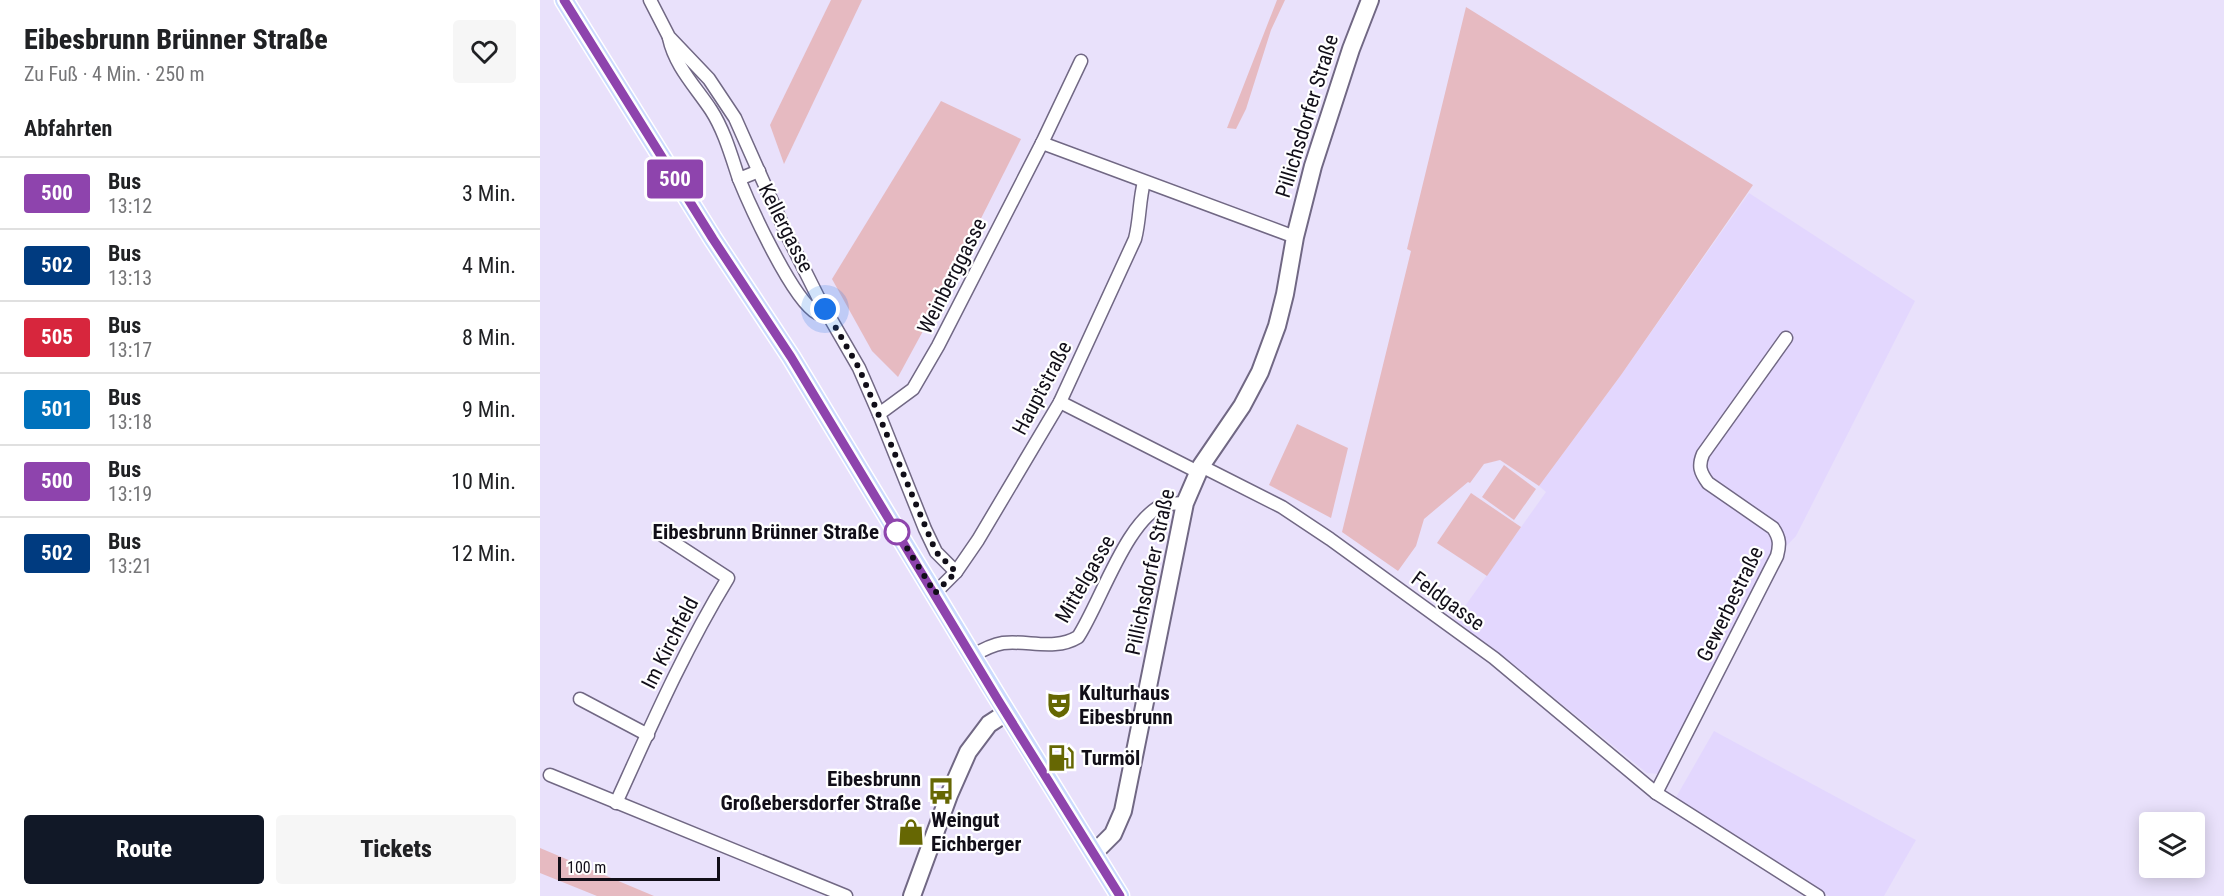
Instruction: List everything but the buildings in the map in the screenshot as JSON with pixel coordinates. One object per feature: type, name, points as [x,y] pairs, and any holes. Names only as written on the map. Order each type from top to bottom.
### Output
[{"type":"main road","points":[[564,0],[713,239],[791,357],[1120,896]]},
{"type":"main road","name":"Pillichsdorfer Straße","points":[[1094,853],[1113,834],[1123,811],[1185,504],[1199,469],[1242,406],[1260,372],[1283,303],[1295,237],[1319,145],[1370,0]]},
{"type":"main road","points":[[912,896],[945,804],[969,752],[989,724],[1006,712]]},
{"type":"street","name":"Kellergasse","points":[[650,0],[669,37],[709,79],[735,118],[787,235],[825,309],[859,368],[936,552],[956,572]]},
{"type":"street","name":"Kellergasse","points":[[669,37],[671,50],[684,73],[721,128],[750,206],[795,288],[812,311],[817,313],[825,309]]},
{"type":"street","name":"Weinberggasse","points":[[879,414],[913,389],[938,346],[1042,143],[1080,61]]},
{"type":"street","points":[[721,128],[735,118]]},
{"type":"street","points":[[1042,143],[1295,237]]},
{"type":"street","name":"Kellergasse","points":[[739,178],[759,171]]},
{"type":"street","name":"Hauptstraße","points":[[935,593],[956,572],[1000,505],[1060,402],[1136,239],[1144,182]]},
{"type":"street","name":"Gewerbestraße","points":[[1656,794],[1777,556],[1780,545],[1778,535],[1773,528],[1708,483],[1701,474],[1699,464],[1702,454],[1786,338]]},
{"type":"street","name":"Feldgasse","points":[[1060,402],[1282,507],[1494,658],[1656,794],[1818,896]]},
{"type":"street","name":"Mittelgasse","points":[[972,656],[994,645],[1024,643],[1059,645],[1078,637],[1118,558],[1143,520],[1167,504],[1185,504]]},
{"type":"street","name":"Im Kirchfeld","points":[[616,802],[675,672],[704,616],[728,578],[658,533]]},
{"type":"street","points":[[580,699],[648,735]]},
{"type":"street","points":[[550,775],[846,896]]},
{"type":"shaded area","points":[[831,0],[862,0],[784,164],[770,125]]},
{"type":"shaded area","points":[[1277,0],[1285,0],[1271,30],[1246,109],[1236,129],[1227,128]]},
{"type":"shaded area","points":[[1466,7],[1753,185],[1621,375],[1539,486],[1500,460],[1484,464],[1470,483],[1468,482],[1424,519],[1416,546],[1398,571],[1342,532],[1411,251],[1407,249]]},
{"type":"shaded area","points":[[941,101],[1021,139],[942,296],[898,377],[872,351],[832,279]]},
{"type":"shaded area","points":[[1749,193],[1915,301],[1796,536],[1765,568],[1659,774],[1647,773],[1526,675],[1453,623],[1546,492],[1539,486],[1621,375]]},
{"type":"shaded area","points":[[1297,424],[1348,448],[1331,518],[1269,485]]},
{"type":"shaded area","points":[[1504,465],[1536,489],[1514,520],[1482,497]]},
{"type":"shaded area","points":[[1471,493],[1521,527],[1487,576],[1437,543]]},
{"type":"shaded area","points":[[1714,731],[1916,840],[1884,896],[1829,896],[1675,799]]},
{"type":"shaded area","points":[[540,848],[654,896],[597,896],[540,873]]},
{"type":"bus line","name":"500","points":[[564,0],[713,239],[791,357],[998,700],[1120,896]]},
{"type":"place","name":"Eibesbrunn Brünner Straße","points":[[897,532]]},
{"type":"place","name":"Kulturhaus Eibesbrunn","points":[[1059,705]]},
{"type":"place","name":"Turmöl","points":[[1061,758]]},
{"type":"place","name":"Eibesbrunn Großebersdorfer Straße","points":[[941,791]]},
{"type":"place","name":"Weingut Eichberger","points":[[911,832]]},
{"type":"route","points":[[825,309],[859,368],[936,552],[956,572],[935,593],[897,532]]}]
